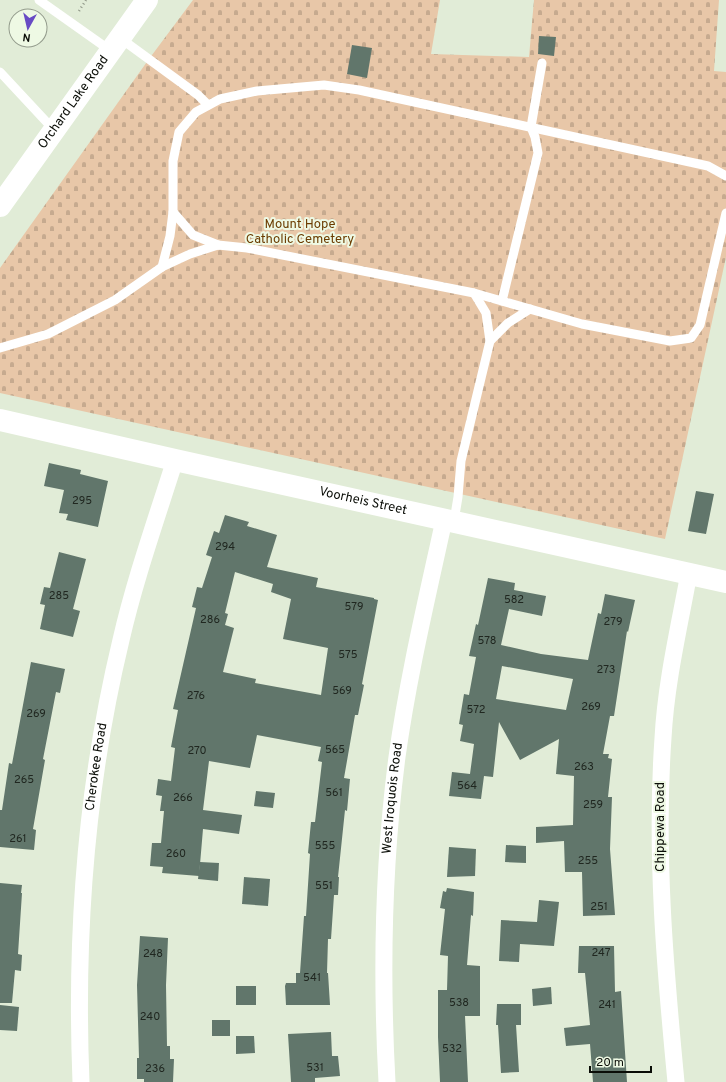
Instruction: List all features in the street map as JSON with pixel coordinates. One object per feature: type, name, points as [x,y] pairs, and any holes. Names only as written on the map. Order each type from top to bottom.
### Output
[{"type":"street","name":"Orchard Lake Road","points":[[0,206],[147,0]]},
{"type":"street","name":"Voorheis Street","points":[[0,420],[726,582]]},
{"type":"street","name":"Cherokee Road","points":[[81,1082],[79,995],[82,901],[96,770],[108,698],[124,626],[137,578],[175,460]]},
{"type":"street","name":"West Iroquois Road","points":[[387,1082],[383,960],[386,858],[391,808],[405,710],[449,521]]},
{"type":"street","name":"Chippewa Road","points":[[676,1082],[663,923],[661,765],[665,708],[689,573]]},
{"type":"lane","points":[[39,0],[198,94],[208,106]]},
{"type":"lane","points":[[502,300],[538,153],[536,137],[531,127],[542,63]]},
{"type":"lane","points":[[0,72],[54,130]]},
{"type":"lane","points":[[162,267],[170,236],[173,212],[173,162],[178,132],[196,112],[220,99],[257,90],[324,84],[359,90],[708,166],[726,176]]},
{"type":"lane","points":[[173,212],[193,235],[218,245],[248,248],[474,292],[582,324],[670,341],[691,338],[700,325],[726,213]]},
{"type":"lane","points":[[0,348],[48,334],[115,300],[162,267],[190,254],[218,245]]},
{"type":"lane","points":[[449,521],[458,497],[461,461],[490,341],[486,313],[474,292]]},
{"type":"lane","points":[[490,341],[508,323],[530,309]]},
{"type":"green space","name":"Mount Hope Catholic Cemetery","points":[[193,0],[440,0],[431,54],[529,57],[534,0],[719,0],[714,71],[726,72],[726,257],[665,539],[0,393],[0,268],[149,59]]},
{"type":"building","points":[[539,36],[556,37],[554,56],[538,54]]},
{"type":"building","points":[[352,45],[372,48],[367,78],[347,74]]},
{"type":"building","points":[[49,463],[81,470],[80,474],[108,481],[98,527],[66,520],[68,514],[59,513],[64,490],[44,486]]},
{"type":"building","points":[[696,491],[714,494],[706,534],[688,531]]},
{"type":"building","points":[[225,515],[249,522],[247,526],[277,535],[267,567],[318,578],[316,587],[378,600],[362,684],[364,685],[358,715],[355,715],[344,778],[350,779],[347,811],[345,810],[338,877],[338,895],[334,895],[331,939],[328,939],[327,973],[330,1005],[286,1005],[285,986],[286,983],[296,983],[296,973],[300,973],[304,916],[306,916],[310,854],[308,853],[311,822],[315,822],[322,762],[318,761],[321,747],[257,735],[250,768],[209,761],[203,810],[242,815],[239,834],[203,829],[199,876],[162,873],[163,867],[150,866],[152,843],[161,843],[164,811],[160,811],[162,796],[156,795],[158,779],[171,781],[175,748],[171,747],[178,710],[173,709],[196,608],[192,607],[197,587],[202,588],[212,557],[206,555],[214,531],[219,533]],"holes":[[[235,572],[273,584],[271,592],[291,599],[283,639],[328,648],[321,695],[255,683],[256,679],[223,672],[234,628],[225,625],[228,614],[225,613]]]},
{"type":"building","points":[[59,552],[86,559],[73,609],[80,611],[73,637],[40,629],[45,605],[40,604],[44,587],[50,588]]},
{"type":"building","points":[[488,578],[515,583],[514,590],[546,596],[542,616],[509,609],[501,645],[541,654],[588,660],[598,613],[601,614],[605,594],[635,600],[628,632],[627,631],[614,716],[610,716],[603,754],[609,754],[608,758],[612,759],[608,797],[612,797],[610,849],[615,915],[583,916],[582,872],[565,872],[564,841],[536,843],[536,827],[573,825],[574,776],[556,774],[559,739],[520,760],[499,722],[493,777],[484,776],[481,799],[449,796],[452,772],[470,774],[474,744],[460,741],[463,725],[459,724],[464,694],[469,695],[476,657],[469,656],[476,624],[478,625]],"holes":[[[502,666],[573,679],[566,710],[496,699]]]},
{"type":"building","points":[[31,662],[65,669],[60,693],[56,692],[43,759],[45,760],[33,829],[36,830],[34,850],[0,847],[0,810],[2,810],[9,763],[12,764]]},
{"type":"building","points":[[256,791],[275,793],[273,808],[254,806]]},
{"type":"building","points":[[506,845],[526,846],[526,863],[505,862]]},
{"type":"building","points":[[449,847],[476,849],[475,876],[447,877]]},
{"type":"building","points":[[200,862],[219,863],[218,881],[198,879]]},
{"type":"building","points":[[244,877],[270,879],[268,906],[242,904]]},
{"type":"building","points":[[0,883],[22,885],[18,954],[22,955],[21,971],[15,970],[12,1003],[0,1003]]},
{"type":"building","points":[[447,888],[474,892],[473,916],[471,915],[467,965],[480,966],[480,1016],[465,1016],[468,1082],[440,1082],[438,990],[447,990],[448,956],[440,955],[445,909],[440,908],[443,891],[446,892]]},
{"type":"building","points":[[539,900],[559,902],[554,946],[520,944],[519,962],[499,961],[501,920],[537,922]]},
{"type":"building","points":[[140,936],[168,938],[166,985],[167,1046],[170,1046],[170,1059],[174,1059],[173,1082],[144,1082],[144,1079],[137,1079],[137,1058],[139,1058],[137,985]]},
{"type":"building","points":[[579,946],[614,946],[615,992],[621,991],[627,1082],[593,1082],[590,1044],[566,1046],[564,1028],[590,1025],[585,973],[578,973]]},
{"type":"building","points":[[236,986],[256,986],[256,1005],[236,1005]]},
{"type":"building","points":[[551,987],[552,1004],[533,1006],[532,989]]},
{"type":"building","points":[[497,1004],[521,1004],[521,1025],[516,1025],[519,1072],[501,1073],[498,1025],[496,1025]]},
{"type":"building","points":[[0,1005],[19,1007],[17,1031],[0,1030]]},
{"type":"building","points":[[212,1020],[230,1020],[230,1036],[212,1036]]},
{"type":"building","points":[[331,1032],[332,1056],[338,1056],[340,1076],[315,1078],[315,1082],[291,1082],[288,1034]]},
{"type":"building","points":[[236,1036],[254,1036],[255,1053],[236,1054]]}]
